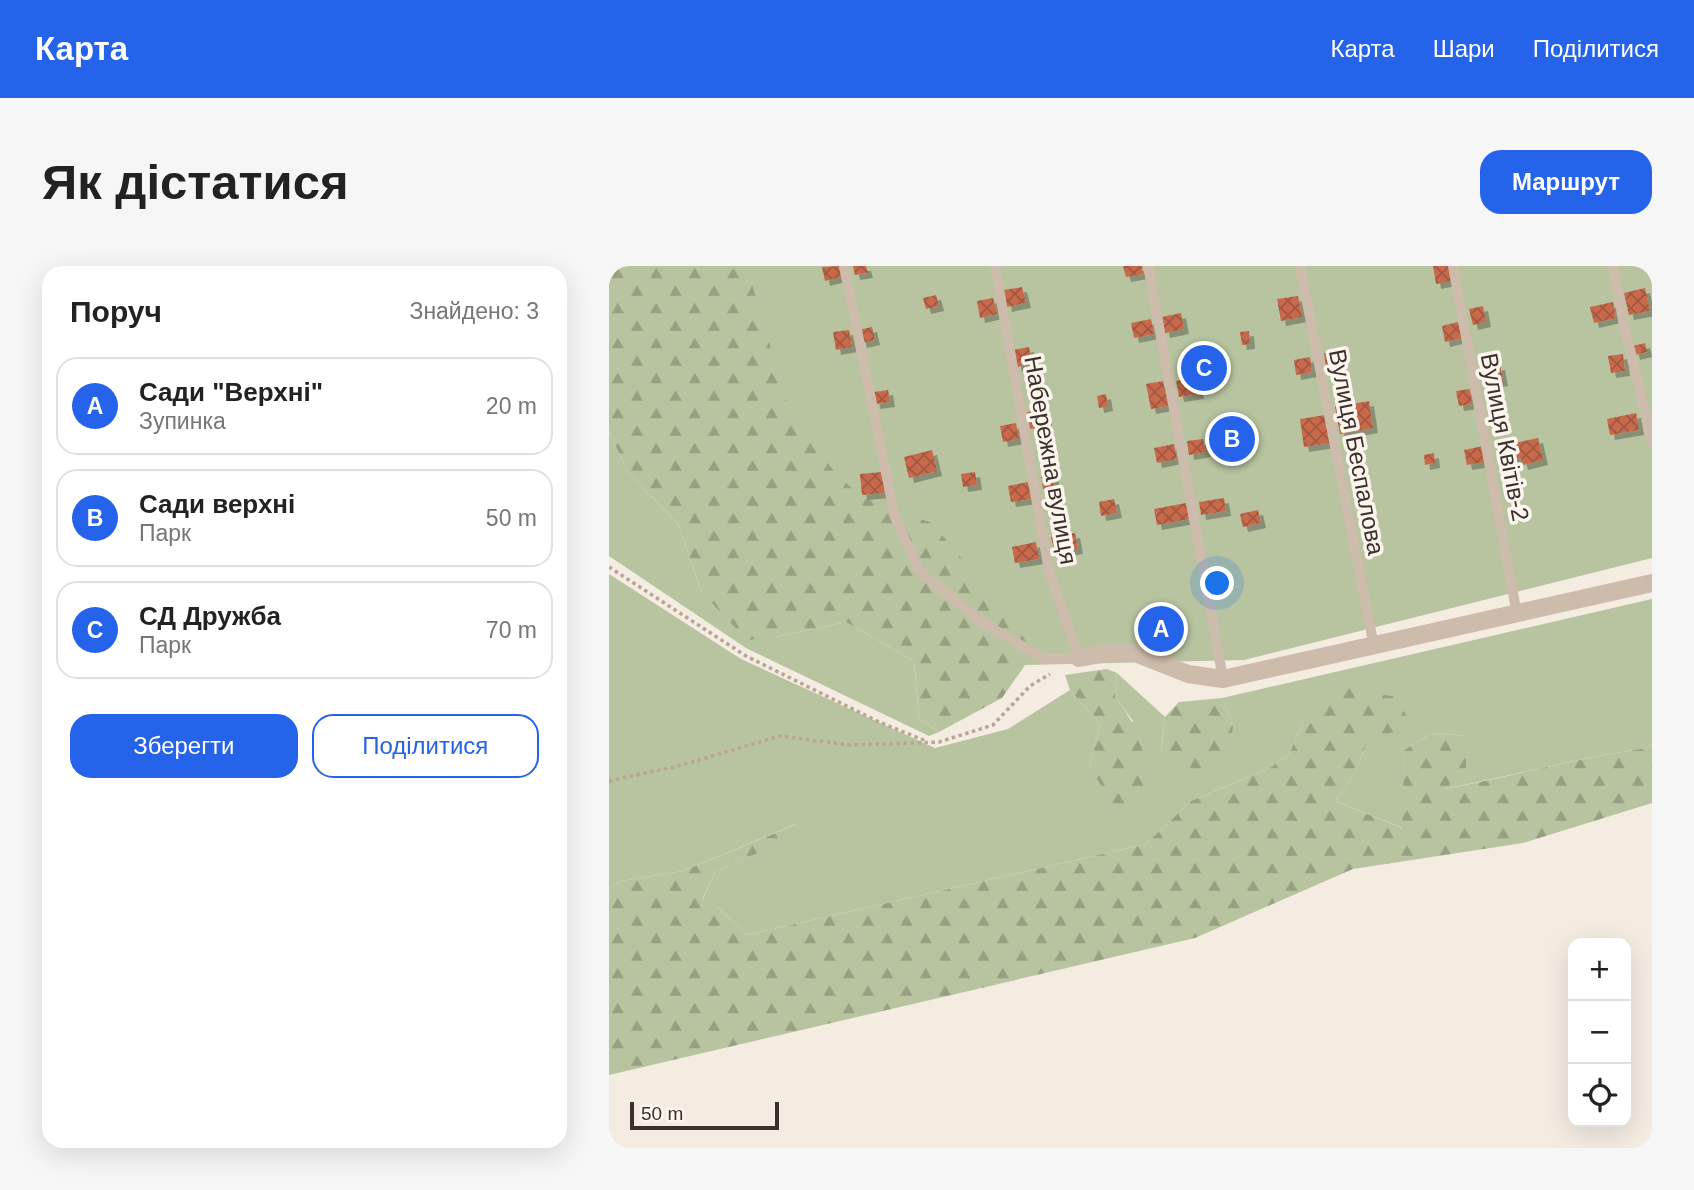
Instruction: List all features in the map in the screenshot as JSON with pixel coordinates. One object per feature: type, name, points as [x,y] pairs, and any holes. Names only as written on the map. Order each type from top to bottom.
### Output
[{"type":"street","points":[[1079,658],[1107,653],[1135,653],[1188,674],[1223,679],[1652,583]]},
{"type":"lane","points":[[844,266],[895,517],[920,572],[983,623],[1045,659],[1079,658]]},
{"type":"lane","name":"Набережна вулиця","points":[[995,266],[1049,571],[1079,658]]},
{"type":"lane","points":[[1147,266],[1223,679]]},
{"type":"lane","name":"Вулиця Беспалова","points":[[1300,266],[1374,647]]},
{"type":"lane","name":"Вулиця Квітів-2","points":[[1453,266],[1517,615]]},
{"type":"lane","points":[[1613,266],[1652,442]]},
{"type":"path","points":[[609,568],[746,656],[879,722],[929,743]]},
{"type":"path","points":[[609,781],[678,766],[780,736],[850,745],[939,742],[993,725],[1030,686],[1079,658]]},
{"type":"green space","points":[[609,266],[742,266],[749,274],[789,409],[833,470],[861,497],[932,523],[978,578],[1032,634],[1025,665],[1002,698],[939,732],[919,718],[914,661],[846,622],[776,637],[747,640],[702,593],[678,524],[627,471],[609,431]]},
{"type":"green space","points":[[703,266],[1652,266],[1652,558],[1244,660],[1025,665],[938,603],[893,594]]},
{"type":"green space","points":[[609,431],[627,471],[678,524],[702,593],[776,637],[846,622],[914,661],[919,718],[939,732],[929,736],[746,648],[609,556]]},
{"type":"green space","points":[[609,574],[741,659],[935,748],[1008,729],[1070,690],[1100,724],[1089,767],[1133,721],[1115,697],[1117,673],[1165,717],[1161,753],[1233,726],[1222,698],[1652,599],[1652,744],[1646,748],[1443,789],[1466,736],[1433,733],[1404,750],[1403,828],[1335,801],[1355,773],[1368,740],[1304,721],[1289,754],[1270,768],[1191,801],[1146,844],[747,935],[719,908],[702,901],[715,872],[793,837],[796,824],[683,871],[621,881],[609,888]]},
{"type":"green space","points":[[1107,669],[1117,673],[1115,697],[1138,735],[1144,770],[1144,802],[1116,808],[1089,767],[1100,724],[1070,690],[1065,675]]},
{"type":"green space","points":[[1350,688],[1396,697],[1412,726],[1368,740],[1355,773],[1335,801],[1402,828],[1404,750],[1433,733],[1466,736],[1466,770],[1445,789],[1646,748],[1652,744],[1652,803],[1523,843],[1353,869],[1195,938],[609,1075],[609,888],[621,881],[683,871],[797,824],[794,837],[715,872],[702,900],[719,908],[747,935],[1146,844],[1191,801],[1270,768],[1289,754],[1304,721]]},
{"type":"green space","points":[[1222,698],[1233,726],[1227,763],[1192,776],[1161,753],[1165,717],[1179,702]]},
{"type":"building","points":[[839,266],[841,277],[825,281],[822,267]]},
{"type":"building","points":[[853,266],[866,266],[868,273],[855,275]]},
{"type":"building","points":[[1123,266],[1142,266],[1143,274],[1126,277]]},
{"type":"building","points":[[1433,266],[1449,266],[1451,281],[1436,284]]},
{"type":"building","points":[[1022,287],[1026,303],[1007,307],[1004,290]]},
{"type":"building","points":[[1645,288],[1650,311],[1629,315],[1624,293]]},
{"type":"building","points":[[936,295],[939,306],[926,309],[923,298]]},
{"type":"building","points":[[1298,296],[1302,317],[1281,321],[1277,299]]},
{"type":"building","points":[[993,298],[997,314],[980,318],[977,301]]},
{"type":"building","points":[[1613,302],[1616,318],[1594,323],[1590,307]]},
{"type":"building","points":[[1483,306],[1486,322],[1473,325],[1469,309]]},
{"type":"building","points":[[1181,313],[1184,329],[1165,333],[1162,317]]},
{"type":"building","points":[[1151,319],[1154,334],[1134,338],[1131,323]]},
{"type":"building","points":[[1458,322],[1462,338],[1445,342],[1442,326]]},
{"type":"building","points":[[872,327],[875,340],[862,343],[859,330]]},
{"type":"building","points":[[849,330],[852,347],[836,350],[833,332]]},
{"type":"building","points":[[1249,331],[1250,344],[1242,345],[1240,332]]},
{"type":"building","points":[[1645,343],[1647,352],[1635,355],[1633,346]]},
{"type":"building","points":[[1029,347],[1032,364],[1017,367],[1013,350]]},
{"type":"building","points":[[1340,350],[1343,363],[1326,367],[1324,353]]},
{"type":"building","points":[[1623,354],[1625,371],[1611,373],[1608,356]]},
{"type":"building","points":[[1310,357],[1312,372],[1296,375],[1294,360]]},
{"type":"building","points":[[1500,365],[1503,381],[1487,384],[1484,368]]},
{"type":"building","points":[[1196,377],[1199,394],[1179,397],[1176,381]]},
{"type":"building","points":[[1163,381],[1168,406],[1151,409],[1146,384]]},
{"type":"building","points":[[1470,389],[1472,404],[1459,406],[1456,391]]},
{"type":"building","points":[[888,390],[890,402],[875,404],[874,392]]},
{"type":"building","points":[[1106,394],[1108,406],[1099,408],[1097,396]]},
{"type":"building","points":[[1369,401],[1373,428],[1340,434],[1335,407]]},
{"type":"building","points":[[1045,409],[1048,426],[1030,429],[1027,412]]},
{"type":"building","points":[[1636,413],[1639,430],[1610,435],[1607,419]]},
{"type":"building","points":[[1325,415],[1330,443],[1304,447],[1300,419]]},
{"type":"building","points":[[1016,423],[1019,439],[1003,442],[1000,426]]},
{"type":"building","points":[[1538,438],[1543,460],[1523,465],[1521,458],[1500,463],[1496,447]]},
{"type":"building","points":[[1203,439],[1206,452],[1189,455],[1187,441]]},
{"type":"building","points":[[1174,444],[1177,459],[1157,463],[1154,448]]},
{"type":"building","points":[[1483,446],[1486,462],[1467,465],[1464,450]]},
{"type":"building","points":[[932,450],[937,471],[909,478],[904,457]]},
{"type":"building","points":[[1434,453],[1435,463],[1425,465],[1424,455]]},
{"type":"building","points":[[882,472],[885,493],[862,495],[860,474]]},
{"type":"building","points":[[975,472],[977,485],[963,487],[961,474]]},
{"type":"building","points":[[1053,472],[1055,487],[1043,489],[1041,474]]},
{"type":"building","points":[[1028,482],[1031,499],[1011,502],[1008,486]]},
{"type":"building","points":[[1224,498],[1226,511],[1201,515],[1199,502]]},
{"type":"building","points":[[1114,499],[1117,513],[1101,516],[1099,502]]},
{"type":"building","points":[[1186,503],[1189,519],[1157,525],[1154,509]]},
{"type":"building","points":[[1258,510],[1261,523],[1243,527],[1240,514]]},
{"type":"building","points":[[1075,533],[1078,549],[1055,553],[1051,537]]},
{"type":"building","points":[[1036,542],[1039,559],[1015,563],[1012,547]]},
{"type":"place","name":"СД Дружба","points":[[1204,368]]},
{"type":"place","name":"Сади верхні","points":[[1232,439]]},
{"type":"place","name":"Сади \"Верхні\"","points":[[1161,629]]}]
